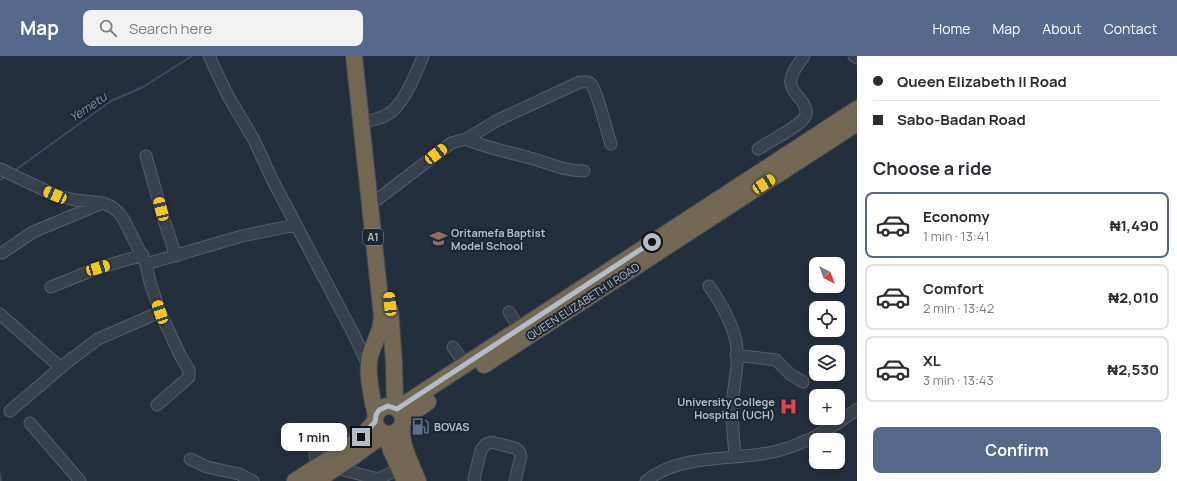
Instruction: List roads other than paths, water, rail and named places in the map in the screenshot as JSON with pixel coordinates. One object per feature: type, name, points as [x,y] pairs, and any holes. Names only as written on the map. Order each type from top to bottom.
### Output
[{"type":"highway","name":"A1","points":[[354,56],[365,122],[374,201],[391,318],[401,436],[418,481]]},
{"type":"highway","name":"A1","points":[[363,56],[365,122]]},
{"type":"highway","name":"QUEEN ELIZABETH II ROAD","points":[[426,397],[828,135],[857,109]]},
{"type":"highway","name":"QUEEN ELIZABETH II ROAD","points":[[426,397],[465,365],[520,329],[828,135],[857,123]]},
{"type":"highway","name":"A1","points":[[374,201],[381,327],[370,357],[369,367],[373,405],[380,426],[402,475]]},
{"type":"highway","points":[[399,416],[410,414],[426,397]]},
{"type":"highway","points":[[295,481],[336,468],[380,426],[382,408],[388,406],[399,416]]},
{"type":"highway","points":[[380,426],[396,433],[399,416]]},
{"type":"highway","points":[[317,474],[361,437],[380,426]]},
{"type":"street","points":[[209,56],[228,96],[254,140],[272,180],[354,335],[369,367]]},
{"type":"street","points":[[365,122],[388,114],[396,107],[402,99],[423,56]]},
{"type":"street","points":[[758,149],[798,124],[804,117],[806,110],[804,104],[793,90],[790,83],[791,77],[804,56]]},
{"type":"street","points":[[374,201],[451,143],[466,139],[500,119],[580,82],[587,82],[591,84],[611,144]]},
{"type":"street","points":[[466,139],[555,167],[573,171],[584,171]]},
{"type":"street","points":[[146,156],[176,256]]},
{"type":"street","points":[[0,169],[55,195],[75,200],[103,203],[112,207],[124,220],[145,260],[150,282],[160,312],[174,345],[190,370],[189,377],[157,405]]},
{"type":"street","points":[[2,253],[33,232],[103,203]]},
{"type":"street","points":[[51,287],[98,268],[176,256],[242,236],[295,225]]},
{"type":"street","points":[[709,286],[722,305],[730,322],[736,342],[732,408],[735,457]]},
{"type":"street","points":[[10,411],[98,339],[160,312]]},
{"type":"street","points":[[509,312],[520,329]]},
{"type":"street","points":[[0,314],[61,368]]},
{"type":"street","points":[[354,335],[359,338],[369,338],[373,336],[381,327]]},
{"type":"street","points":[[454,347],[465,365]]},
{"type":"street","points":[[736,355],[776,360],[790,374],[803,382]]},
{"type":"street","points":[[646,481],[666,469],[696,461],[773,452],[796,444],[831,427],[857,409]]},
{"type":"street","points":[[30,423],[80,481]]},
{"type":"street","points":[[475,481],[474,479],[481,450],[486,444],[491,442],[514,448],[519,451],[521,456],[515,481]]},
{"type":"street","points":[[190,459],[207,467],[239,474],[252,481]]},
{"type":"street","points":[[336,468],[378,479],[402,475]]},
{"type":"waterway","name":"Yemetu","points":[[14,171],[111,101],[143,87],[192,56]]},
{"type":"waterway","name":"Yemetu","points":[[0,180],[6,176]]},
{"type":"waterway","points":[[0,474],[1,481]]},
{"type":"place","name":"Oritamefa Baptist Model School","points":[[438,238]]},
{"type":"place","name":"University College Hospital (UCH)","points":[[788,407]]},
{"type":"place","name":"BOVAS","points":[[421,426]]}]
